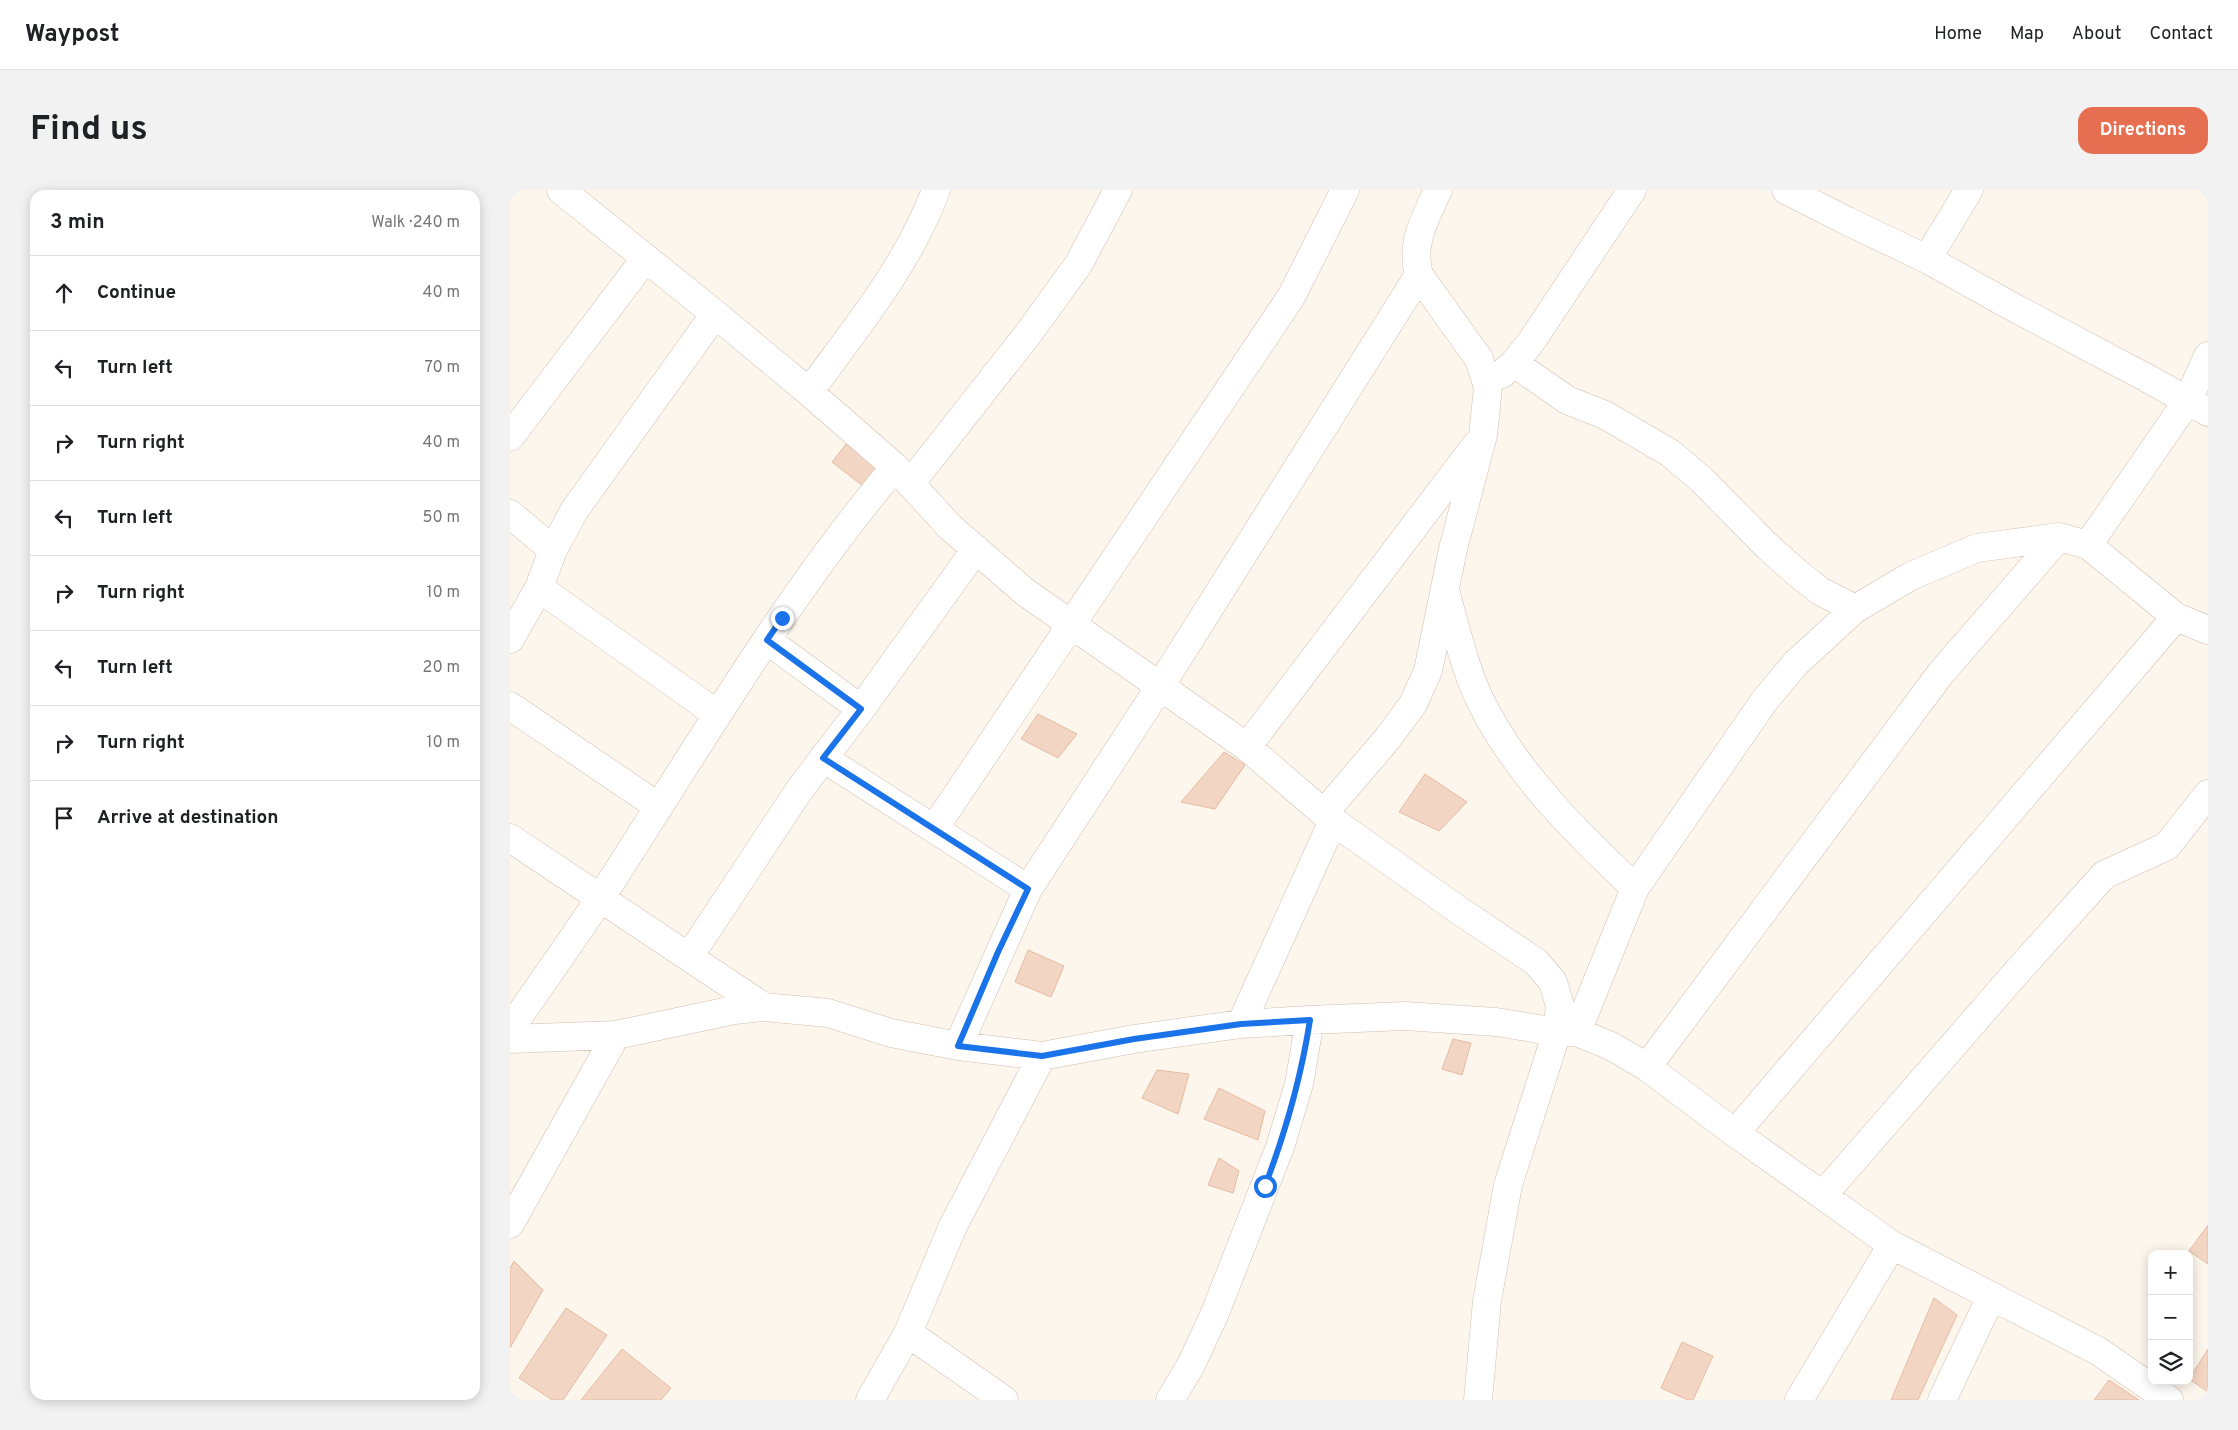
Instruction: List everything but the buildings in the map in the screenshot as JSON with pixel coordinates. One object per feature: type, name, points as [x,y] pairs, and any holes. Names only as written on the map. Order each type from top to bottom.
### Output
[{"type":"street","points":[[809,392],[892,279],[927,214],[936,190]]},
{"type":"street","points":[[510,1029],[600,898],[718,714],[819,564],[861,508],[902,476],[1028,334],[1078,265],[1118,190]]},
{"type":"street","points":[[934,829],[1291,297],[1344,190]]},
{"type":"street","points":[[1241,1024],[1328,817],[1413,704],[1428,670],[1453,549],[1483,435],[1488,387],[1479,359],[1418,275],[1415,262],[1416,242],[1438,190]]},
{"type":"street","points":[[1488,387],[1514,363],[1531,342],[1632,190]]},
{"type":"street","points":[[1786,190],[1847,222],[1928,259],[2011,306],[2198,406]]},
{"type":"street","points":[[1928,259],[1969,190]]},
{"type":"street","points":[[566,192],[645,259],[809,392],[902,476],[950,527],[1025,592],[1159,688],[1247,747],[1328,817],[1456,909],[1536,962],[1553,982],[1567,1032]]},
{"type":"street","points":[[510,437],[645,259]]},
{"type":"street","points":[[958,1046],[998,952],[1028,889],[1159,688],[1418,275]]},
{"type":"street","points":[[510,639],[539,588],[553,550],[574,511],[715,314]]},
{"type":"street","points":[[2088,545],[2198,406],[2208,356]]},
{"type":"street","points":[[1514,363],[1568,400],[1605,415],[1670,453],[1702,480],[1766,545],[1796,572],[1820,591],[1855,609]]},
{"type":"street","points":[[1247,747],[1483,435]]},
{"type":"street","points":[[510,514],[553,550]]},
{"type":"street","points":[[1647,1067],[1941,673],[2059,537]]},
{"type":"street","points":[[1478,1400],[1487,1301],[1508,1185],[1567,1032],[1635,888],[1765,700],[1796,663],[1855,609],[1911,576],[1978,548],[2059,537],[2088,545],[2176,617],[2208,630]]},
{"type":"street","points":[[689,957],[800,789],[861,709],[976,549]]},
{"type":"street","points":[[539,588],[718,714]]},
{"type":"street","points":[[1445,590],[1480,701],[1500,736],[1524,771],[1543,794],[1589,844],[1635,888]]},
{"type":"street","points":[[1736,1133],[2176,617]]},
{"type":"street","points":[[767,640],[861,709]]},
{"type":"street","points":[[510,706],[659,807]]},
{"type":"street","points":[[823,758],[1028,889]]},
{"type":"street","points":[[1823,1195],[2104,875],[2167,846],[2208,794]]},
{"type":"street","points":[[510,838],[764,1007]]},
{"type":"street","points":[[510,1039],[616,1035],[734,1010],[764,1007],[828,1013],[891,1033],[958,1046],[1042,1056],[1134,1039],[1241,1024],[1310,1020],[1405,1016],[1496,1022],[1567,1032],[1611,1046],[1647,1067],[1892,1245],[2098,1352],[2170,1400]]},
{"type":"street","points":[[1170,1400],[1190,1366],[1216,1313],[1280,1147],[1299,1084],[1310,1020]]},
{"type":"street","points":[[510,1224],[616,1035]]},
{"type":"street","points":[[870,1400],[908,1333],[953,1226],[1042,1056]]},
{"type":"street","points":[[1799,1400],[1892,1245]]},
{"type":"street","points":[[1942,1400],[1991,1297]]},
{"type":"street","points":[[908,1333],[1004,1400]]},
{"type":"route","points":[[782,618],[767,640],[861,709],[823,758],[1028,889],[998,952],[958,1046],[1042,1056],[1134,1039],[1241,1024],[1310,1020],[1299,1084],[1280,1147],[1265,1186]]}]
